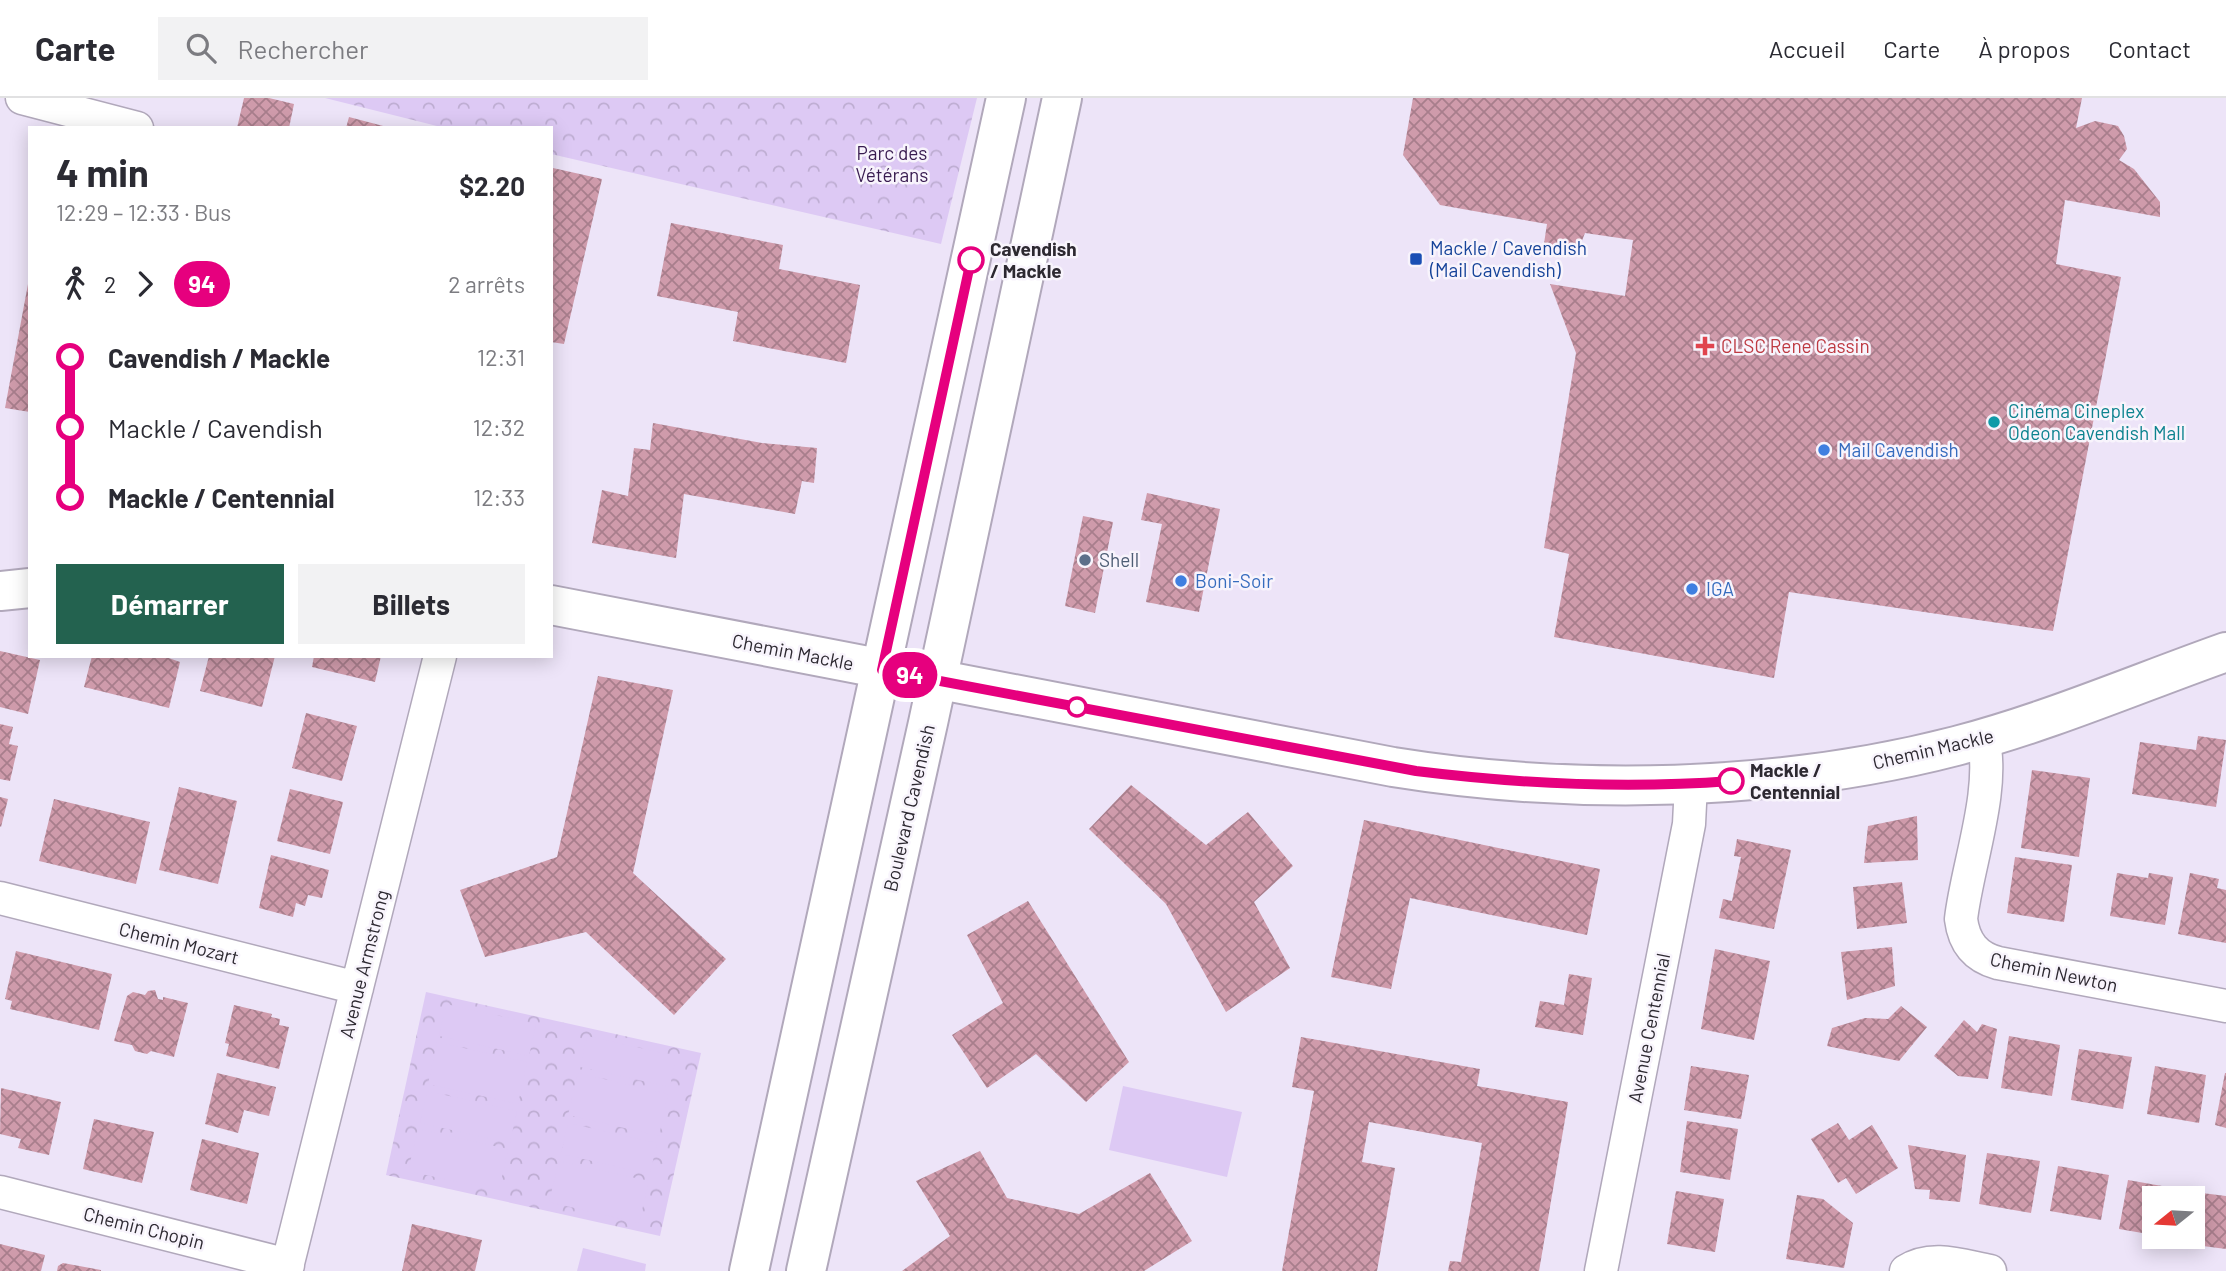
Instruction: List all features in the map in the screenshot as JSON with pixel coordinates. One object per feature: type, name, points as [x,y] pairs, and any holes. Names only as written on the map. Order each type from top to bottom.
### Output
[{"type":"main road","points":[[749,1271],[1006,98]]},
{"type":"main road","name":"Boulevard Cavendish","points":[[806,1271],[1062,98]]},
{"type":"main road","points":[[0,591],[28,588]]},
{"type":"main road","name":"Chemin Mackle","points":[[553,606],[1416,771],[1570,785],[1691,784],[1822,772],[1918,755],[2061,714],[2226,652]]},
{"type":"street","points":[[22,98],[129,126]]},
{"type":"street","name":"Avenue Armstrong","points":[[287,1268],[440,658]]},
{"type":"street","name":"Chemin Newton","points":[[1983,738],[1987,751],[1987,779],[1961,919],[1964,934],[1972,948],[1983,958],[1998,963],[2226,1006]]},
{"type":"street","name":"Avenue Centennial","points":[[1601,1271],[1689,824],[1691,784]]},
{"type":"street","name":"Chemin Mozart","points":[[0,898],[357,988]]},
{"type":"street","name":"Chemin Chopin","points":[[0,1192],[287,1268]]},
{"type":"street","points":[[1906,1271],[1919,1264],[1934,1261],[1990,1271]]},
{"type":"green space","name":"Parc des Vétérans","points":[[325,98],[977,98],[941,244],[553,154],[553,126],[437,126]]},
{"type":"green space","points":[[426,992],[701,1053],[660,1236],[386,1175]]},
{"type":"green space","points":[[446,1004],[536,1024],[529,1056],[439,1036]]},
{"type":"green space","points":[[587,1036],[676,1056],[670,1087],[580,1067]]},
{"type":"green space","points":[[437,1042],[527,1062],[518,1104],[428,1084]]},
{"type":"green space","points":[[578,1073],[668,1094],[659,1136],[568,1115]]},
{"type":"green space","points":[[1123,1086],[1242,1112],[1227,1177],[1109,1150]]},
{"type":"green space","points":[[427,1091],[517,1111],[510,1143],[420,1123]]},
{"type":"green space","points":[[568,1123],[657,1143],[650,1174],[561,1154]]},
{"type":"green space","points":[[418,1129],[508,1149],[499,1191],[408,1171]]},
{"type":"green space","points":[[559,1161],[649,1181],[639,1223],[549,1202]]},
{"type":"green space","points":[[583,1248],[646,1264],[645,1271],[577,1271]]},
{"type":"building","points":[[244,98],[269,98],[294,104],[289,126],[237,126]]},
{"type":"building","name":"Mail Cavendish","points":[[1413,98],[2082,98],[2076,128],[2095,121],[2118,126],[2127,149],[2119,160],[2134,169],[2160,202],[2160,217],[2065,200],[2056,264],[2121,277],[2053,631],[1789,592],[1774,678],[1554,637],[1569,554],[1544,548],[1576,353],[1550,284],[1625,296],[1633,240],[1585,233],[1579,248],[1566,253],[1543,250],[1547,224],[1440,205],[1403,155]]},
{"type":"building","points":[[349,117],[383,126],[347,126]]},
{"type":"building","points":[[553,168],[602,179],[564,344],[553,342]]},
{"type":"building","points":[[671,223],[783,245],[779,269],[860,285],[846,363],[733,341],[738,312],[657,296]]},
{"type":"building","points":[[28,284],[28,412],[5,408]]},
{"type":"building","points":[[653,423],[762,443],[817,448],[814,483],[802,481],[795,514],[684,494],[676,558],[592,543],[602,490],[628,496],[634,448],[650,450]]},
{"type":"building","points":[[1147,493],[1220,509],[1199,612],[1146,602],[1162,524],[1141,520]]},
{"type":"building","points":[[1083,516],[1113,522],[1095,613],[1065,606]]},
{"type":"building","points":[[0,651],[40,660],[28,714],[0,707]]},
{"type":"building","points":[[91,658],[169,658],[180,662],[169,708],[84,687]]},
{"type":"building","points":[[208,658],[274,658],[262,707],[200,691]]},
{"type":"building","points":[[314,658],[381,658],[375,682],[312,667]]},
{"type":"building","points":[[598,676],[673,690],[633,873],[726,959],[674,1015],[586,932],[485,957],[460,890],[557,857]]},
{"type":"building","points":[[306,713],[357,726],[342,781],[292,768]]},
{"type":"building","points":[[0,724],[13,727],[9,744],[18,746],[10,781],[0,779]]},
{"type":"building","points":[[2198,736],[2226,740],[2216,807],[2132,794],[2140,742],[2196,750]]},
{"type":"building","points":[[2032,770],[2090,778],[2079,857],[2021,848]]},
{"type":"building","points":[[1131,785],[1206,845],[1248,812],[1293,866],[1254,902],[1290,968],[1226,1012],[1166,904],[1089,829]]},
{"type":"building","points":[[179,787],[237,801],[218,884],[159,870]]},
{"type":"building","points":[[290,789],[343,802],[330,854],[277,841]]},
{"type":"building","points":[[0,797],[8,799],[1,827],[0,826]]},
{"type":"building","points":[[54,799],[150,822],[136,884],[39,861]]},
{"type":"building","points":[[1917,816],[1918,860],[1864,863],[1868,826]]},
{"type":"building","points":[[1364,820],[1600,869],[1587,935],[1410,898],[1391,989],[1331,977]]},
{"type":"building","points":[[1737,839],[1791,850],[1774,929],[1719,918],[1723,899],[1732,901],[1741,857],[1734,856]]},
{"type":"building","points":[[271,855],[329,870],[322,898],[308,895],[305,906],[296,903],[293,917],[259,908]]},
{"type":"building","points":[[2015,857],[2072,865],[2064,922],[2007,913]]},
{"type":"building","points":[[2117,873],[2148,878],[2149,873],[2173,877],[2165,925],[2110,916]]},
{"type":"building","points":[[2190,873],[2219,879],[2217,888],[2226,890],[2226,943],[2178,934]]},
{"type":"building","points":[[1902,882],[1907,923],[1857,929],[1853,887]]},
{"type":"building","points":[[1028,901],[1129,1062],[1086,1102],[1036,1054],[987,1088],[952,1035],[1003,1003],[967,935]]},
{"type":"building","points":[[1892,947],[1895,986],[1847,1000],[1841,952]]},
{"type":"building","points":[[1715,949],[1770,961],[1754,1040],[1701,1029]]},
{"type":"building","points":[[16,951],[112,974],[99,1030],[10,1009],[12,1001],[5,999]]},
{"type":"building","points":[[1569,974],[1592,978],[1583,1035],[1535,1027],[1540,1001],[1564,1005]]},
{"type":"building","points":[[155,990],[158,999],[163,1000],[163,997],[188,1003],[174,1057],[151,1051],[147,1054],[135,1051],[132,1045],[114,1041],[127,996],[133,992],[145,995],[148,991]]},
{"type":"building","points":[[234,1005],[272,1014],[271,1017],[280,1019],[279,1025],[289,1027],[279,1069],[226,1056],[229,1044],[225,1043]]},
{"type":"building","points":[[1901,1006],[1927,1027],[1899,1061],[1827,1046],[1832,1028],[1865,1018],[1888,1019]]},
{"type":"building","points":[[1964,1020],[1977,1032],[1982,1024],[1997,1029],[1988,1079],[1958,1076],[1934,1056]]},
{"type":"building","points":[[2009,1036],[2060,1045],[2052,1096],[2001,1088]]},
{"type":"building","points":[[1301,1037],[1480,1069],[1477,1086],[1568,1102],[1539,1271],[1448,1271],[1450,1261],[1461,1262],[1482,1143],[1369,1122],[1362,1162],[1395,1168],[1377,1271],[1282,1271],[1314,1091],[1292,1087]]},
{"type":"building","points":[[2079,1049],[2132,1057],[2123,1109],[2071,1100]]},
{"type":"building","points":[[1691,1066],[1749,1075],[1741,1119],[1684,1110]]},
{"type":"building","points":[[2155,1066],[2206,1075],[2199,1123],[2147,1114]]},
{"type":"building","points":[[217,1073],[276,1087],[269,1116],[244,1110],[238,1133],[205,1124]]},
{"type":"building","points":[[2226,1073],[2226,1128],[2215,1125]]},
{"type":"building","points":[[1,1088],[61,1102],[49,1155],[18,1148],[21,1139],[0,1134]]},
{"type":"building","points":[[94,1119],[154,1132],[142,1183],[83,1169]]},
{"type":"building","points":[[1687,1121],[1738,1129],[1730,1180],[1680,1172]]},
{"type":"building","points":[[1838,1123],[1849,1140],[1872,1125],[1898,1168],[1856,1194],[1846,1178],[1838,1183],[1811,1139]]},
{"type":"building","points":[[202,1139],[259,1153],[247,1204],[190,1190]]},
{"type":"building","points":[[1908,1145],[1966,1155],[1960,1202],[1929,1199],[1930,1190],[1915,1189]]},
{"type":"building","points":[[980,1151],[1007,1198],[1079,1214],[1150,1173],[1192,1241],[1144,1271],[902,1271],[950,1236],[916,1181]]},
{"type":"building","points":[[1987,1153],[2040,1161],[2031,1213],[1979,1204]]},
{"type":"building","points":[[2058,1166],[2109,1175],[2101,1220],[2050,1211]]},
{"type":"building","points":[[2128,1180],[2162,1186],[2142,1186],[2142,1233],[2119,1229]]},
{"type":"building","points":[[1676,1191],[1724,1199],[1715,1252],[1667,1244]]},
{"type":"building","points":[[2205,1193],[2226,1196],[2226,1249],[2205,1246]]},
{"type":"building","points":[[1797,1195],[1823,1199],[1853,1223],[1844,1268],[1786,1259]]},
{"type":"building","points":[[412,1224],[482,1240],[475,1271],[402,1271]]},
{"type":"building","points":[[0,1244],[45,1255],[41,1271],[0,1271]]},
{"type":"building","points":[[63,1263],[101,1271],[57,1271],[58,1266]]},
{"type":"bus line","name":"94","points":[[971,260],[882,670],[1416,771],[1570,785],[1731,781]]},
{"type":"place","name":"Mackle / Cavendish (Mail Cavendish)","points":[[1416,259]]},
{"type":"place","name":"Cavendish / Mackle","points":[[971,260]]},
{"type":"place","name":"CLSC Rene Cassin","points":[[1705,346]]},
{"type":"place","name":"Cinéma Cineplex Odeon Cavendish Mall","points":[[1994,422]]},
{"type":"place","name":"Mail Cavendish","points":[[1824,450]]},
{"type":"place","name":"Shell","points":[[1085,560]]},
{"type":"place","name":"Boni-Soir","points":[[1181,581]]},
{"type":"place","name":"IGA","points":[[1692,589]]},
{"type":"place","name":"Mackle / Centennial","points":[[1731,781]]}]
